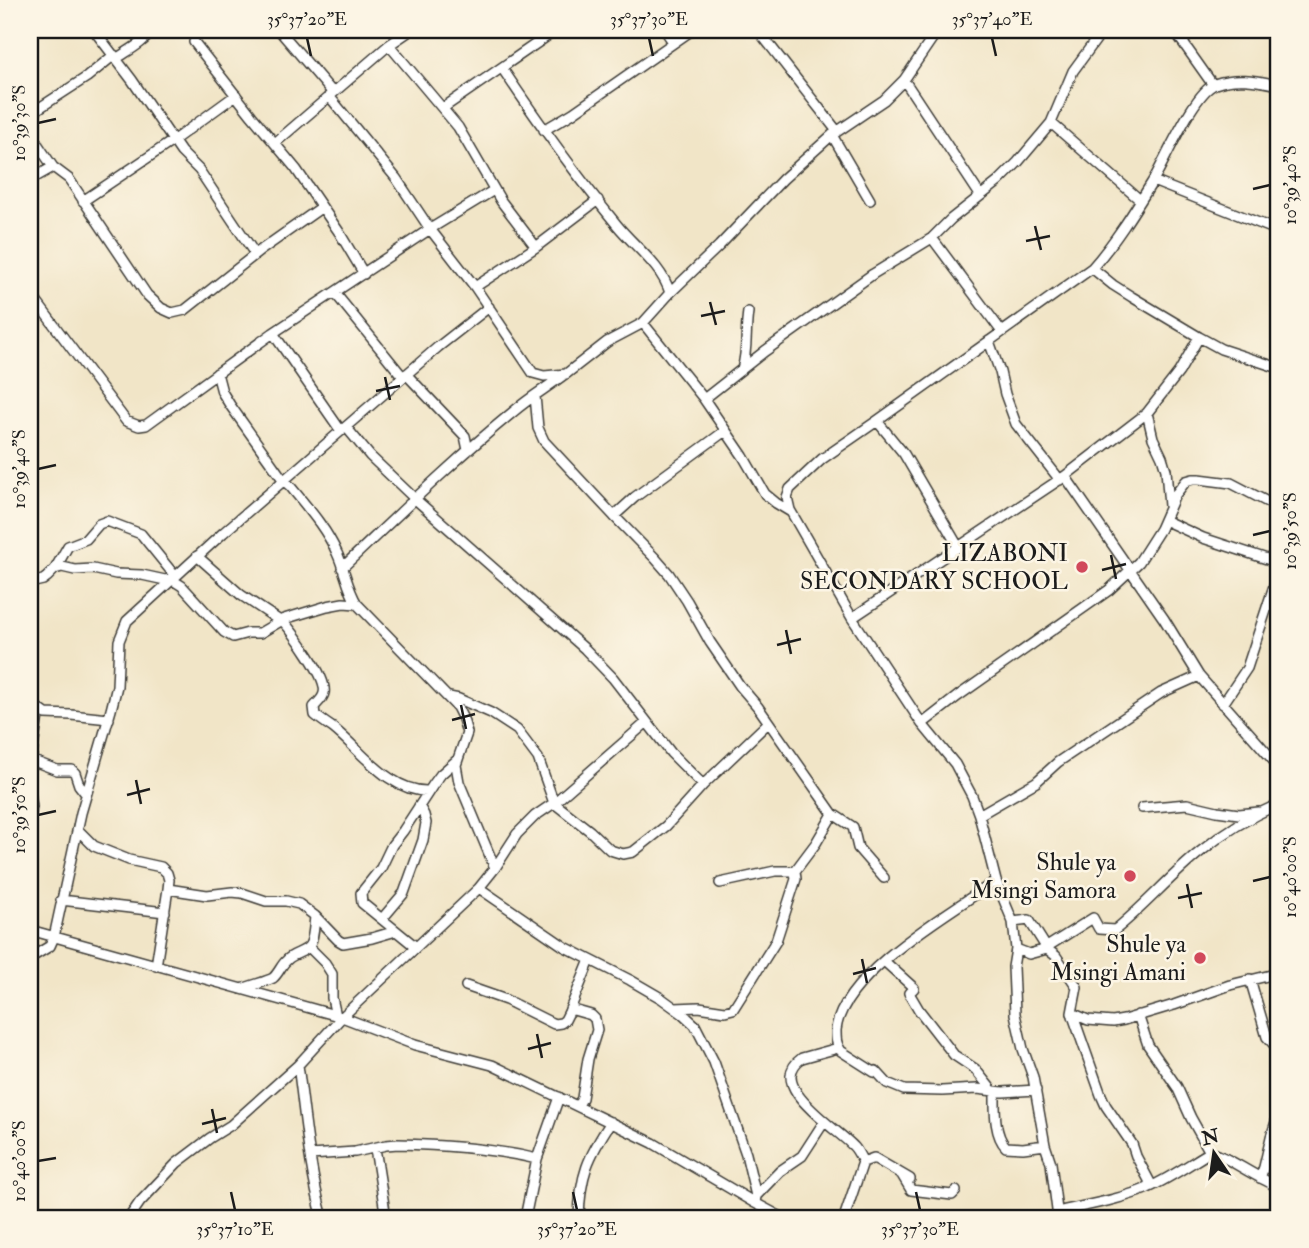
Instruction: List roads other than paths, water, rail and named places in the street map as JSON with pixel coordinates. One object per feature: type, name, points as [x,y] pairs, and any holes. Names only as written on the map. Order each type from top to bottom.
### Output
[{"type":"street","points":[[94,30],[181,152],[199,170],[255,254]]},
{"type":"street","points":[[30,114],[148,37],[152,30]]},
{"type":"street","points":[[275,143],[389,45],[411,30]]},
{"type":"street","points":[[443,108],[556,30]]},
{"type":"street","points":[[665,30],[673,42]]},
{"type":"street","points":[[544,130],[573,113],[692,30]]},
{"type":"street","points":[[758,30],[835,133],[870,200]]},
{"type":"street","points":[[342,568],[414,498],[514,411],[607,342],[643,323],[783,179],[835,133],[884,100],[904,80],[938,30]]},
{"type":"street","points":[[704,399],[765,351],[873,274],[932,238],[980,195],[998,183],[1051,123],[1073,71],[1103,30]]},
{"type":"street","points":[[1174,30],[1213,85]]},
{"type":"street","points":[[1183,42],[1192,30]]},
{"type":"street","points":[[283,31],[396,178],[533,373],[544,376],[566,373]]},
{"type":"street","points":[[194,42],[323,207],[364,274]]},
{"type":"street","points":[[389,45],[443,108],[470,146],[494,190],[536,247]]},
{"type":"street","points":[[502,68],[544,130],[618,226],[663,276],[670,293]]},
{"type":"street","points":[[1210,1152],[1152,1186],[1057,1215],[1051,1163],[1045,1145],[1036,1090],[1015,1014],[1013,967],[1016,949],[1013,922],[996,881],[972,796],[955,764],[922,724],[852,618],[791,512],[787,497],[796,482],[822,459],[1092,268],[1107,252],[1153,181],[1203,93],[1213,85],[1231,80],[1245,79],[1279,85]]},
{"type":"street","points":[[904,80],[980,195]]},
{"type":"street","points":[[83,201],[236,95]]},
{"type":"street","points":[[1051,123],[1140,200]]},
{"type":"street","points":[[30,133],[53,167],[69,179],[147,295],[161,308],[172,313],[185,310],[255,254],[323,207]]},
{"type":"street","points":[[30,180],[53,167]]},
{"type":"street","points":[[1153,181],[1279,231]]},
{"type":"street","points":[[30,293],[126,421],[138,426],[146,425],[273,333],[494,190]]},
{"type":"street","points":[[475,287],[536,247],[598,200]]},
{"type":"street","points":[[932,238],[1002,332]]},
{"type":"street","points":[[1092,268],[1122,291],[1221,349],[1279,368]]},
{"type":"street","points":[[335,293],[405,375],[465,436],[468,450]]},
{"type":"street","points":[[30,958],[50,946],[54,937],[86,794],[117,686],[119,641],[127,621],[197,556],[405,375],[489,307]]},
{"type":"street","points":[[741,369],[746,356],[748,312]]},
{"type":"street","points":[[643,323],[704,399],[765,494],[791,512]]},
{"type":"street","points":[[273,333],[343,429],[414,498],[585,649],[613,678],[671,753],[703,785]]},
{"type":"street","points":[[852,618],[1063,478],[1147,413],[1179,372],[1199,337]]},
{"type":"street","points":[[989,341],[1000,372],[1004,394],[1016,424],[1063,478],[1130,570],[1199,676],[1272,760],[1279,762]]},
{"type":"street","points":[[217,373],[222,392],[337,551],[348,587],[357,604],[457,707],[467,733],[456,765],[458,782],[495,868]]},
{"type":"street","points":[[535,396],[538,428],[544,441],[669,574],[723,663],[758,707],[833,814],[853,827],[858,848],[884,878]]},
{"type":"street","points":[[1147,413],[1153,438],[1163,457],[1169,506]]},
{"type":"street","points":[[877,421],[904,454],[959,548]]},
{"type":"street","points":[[614,516],[635,497],[725,431]]},
{"type":"street","points":[[922,724],[1109,590],[1139,562],[1160,529],[1169,506],[1186,481],[1193,479],[1231,483],[1279,508]]},
{"type":"street","points":[[1164,520],[1203,538],[1279,563]]},
{"type":"street","points":[[30,583],[43,580],[55,569],[68,546],[86,539],[99,524],[107,521],[141,534],[173,578],[224,632],[233,637],[260,633],[281,621],[327,606],[357,604]]},
{"type":"street","points":[[197,556],[242,595],[281,621],[313,661],[325,689],[314,707],[315,715],[364,758],[398,782],[412,790],[429,791]]},
{"type":"street","points":[[55,569],[93,569],[165,580],[173,578]]},
{"type":"street","points":[[1223,704],[1248,668],[1279,571]]},
{"type":"street","points":[[979,815],[1036,782],[1058,762],[1161,693],[1199,676]]},
{"type":"street","points":[[449,697],[491,713],[517,730],[538,758],[554,803],[610,850],[623,853],[632,852],[666,826],[703,785],[768,723]]},
{"type":"street","points":[[86,794],[72,771],[31,763],[35,709],[46,713],[109,719]]},
{"type":"street","points":[[129,1218],[177,1163],[231,1125],[298,1065],[340,1017],[479,888],[517,834],[535,816],[554,803],[647,722]]},
{"type":"street","points":[[416,947],[362,903],[361,893],[381,868],[389,849],[429,791],[459,758]]},
{"type":"street","points":[[30,794],[30,817]]},
{"type":"street","points":[[1142,808],[1187,804],[1239,814],[1261,812]]},
{"type":"street","points":[[1016,949],[1029,954],[1043,949],[1093,918],[1099,929],[1115,930],[1200,852],[1261,812],[1279,804]]},
{"type":"street","points":[[382,919],[404,893],[424,840],[426,823],[419,806]]},
{"type":"street","points":[[675,1008],[699,1007],[726,1011],[733,1009],[776,942],[796,879],[795,871],[833,814]]},
{"type":"street","points":[[78,830],[94,846],[129,860],[161,867],[167,873],[168,889],[156,966]]},
{"type":"street","points":[[720,883],[775,871],[795,871]]},
{"type":"street","points":[[996,881],[918,934],[859,985],[837,1022],[835,1040],[838,1048],[876,1072],[887,1083],[904,1090],[1036,1090]]},
{"type":"street","points":[[479,888],[539,931],[630,980],[675,1008],[695,1025],[714,1062],[746,1154],[755,1200]]},
{"type":"street","points":[[168,889],[207,895],[242,893],[265,901],[299,904],[342,943],[396,931]]},
{"type":"street","points":[[61,900],[165,912]]},
{"type":"street","points":[[240,989],[272,979],[288,958],[309,947],[315,916]]},
{"type":"street","points":[[1013,922],[1029,920],[1043,949],[1056,956],[1077,987],[1072,1013],[1101,1095],[1132,1144],[1152,1186]]},
{"type":"street","points":[[30,930],[340,1017],[415,1045],[492,1065],[653,1143],[783,1218]]},
{"type":"street","points":[[309,947],[332,974],[332,998],[340,1017]]},
{"type":"street","points":[[467,986],[506,1000],[554,1024],[561,1023],[565,1020],[590,960]]},
{"type":"street","points":[[884,961],[914,988],[909,993],[919,1010],[954,1055],[978,1072],[995,1094],[1001,1142],[1006,1147],[1045,1145]]},
{"type":"street","points":[[1072,1013],[1088,1020],[1113,1021],[1250,979],[1279,973]]},
{"type":"street","points":[[1250,979],[1267,1037],[1279,1051]]},
{"type":"street","points":[[570,1009],[591,1015],[595,1019],[597,1030],[578,1106]]},
{"type":"street","points":[[1139,1015],[1149,1045],[1177,1087],[1210,1152],[1230,1158],[1260,1178],[1273,1183],[1279,1190]]},
{"type":"street","points":[[838,1048],[802,1058],[793,1067],[791,1079],[796,1092],[816,1115],[855,1148],[863,1162],[844,1218]]},
{"type":"street","points":[[298,1065],[310,1155],[323,1218]]},
{"type":"street","points":[[525,1218],[537,1159],[559,1097]]},
{"type":"street","points":[[1260,1178],[1279,1113]]},
{"type":"street","points":[[579,1218],[581,1188],[587,1163],[611,1122]]},
{"type":"street","points":[[755,1200],[780,1171],[802,1156],[824,1122]]},
{"type":"street","points":[[310,1155],[355,1152],[386,1145],[439,1145],[507,1152],[537,1159]]},
{"type":"street","points":[[375,1148],[386,1218]]},
{"type":"street","points":[[863,1162],[874,1158],[905,1176],[911,1190],[952,1195],[956,1191]]},
{"type":"place","name":"LIZABONI SECONDARY SCHOOL","points":[[1082,567]]},
{"type":"place","name":"Shule ya Msingi Samora","points":[[1130,876]]},
{"type":"place","name":"Shule ya Msingi Amani","points":[[1200,958]]}]
